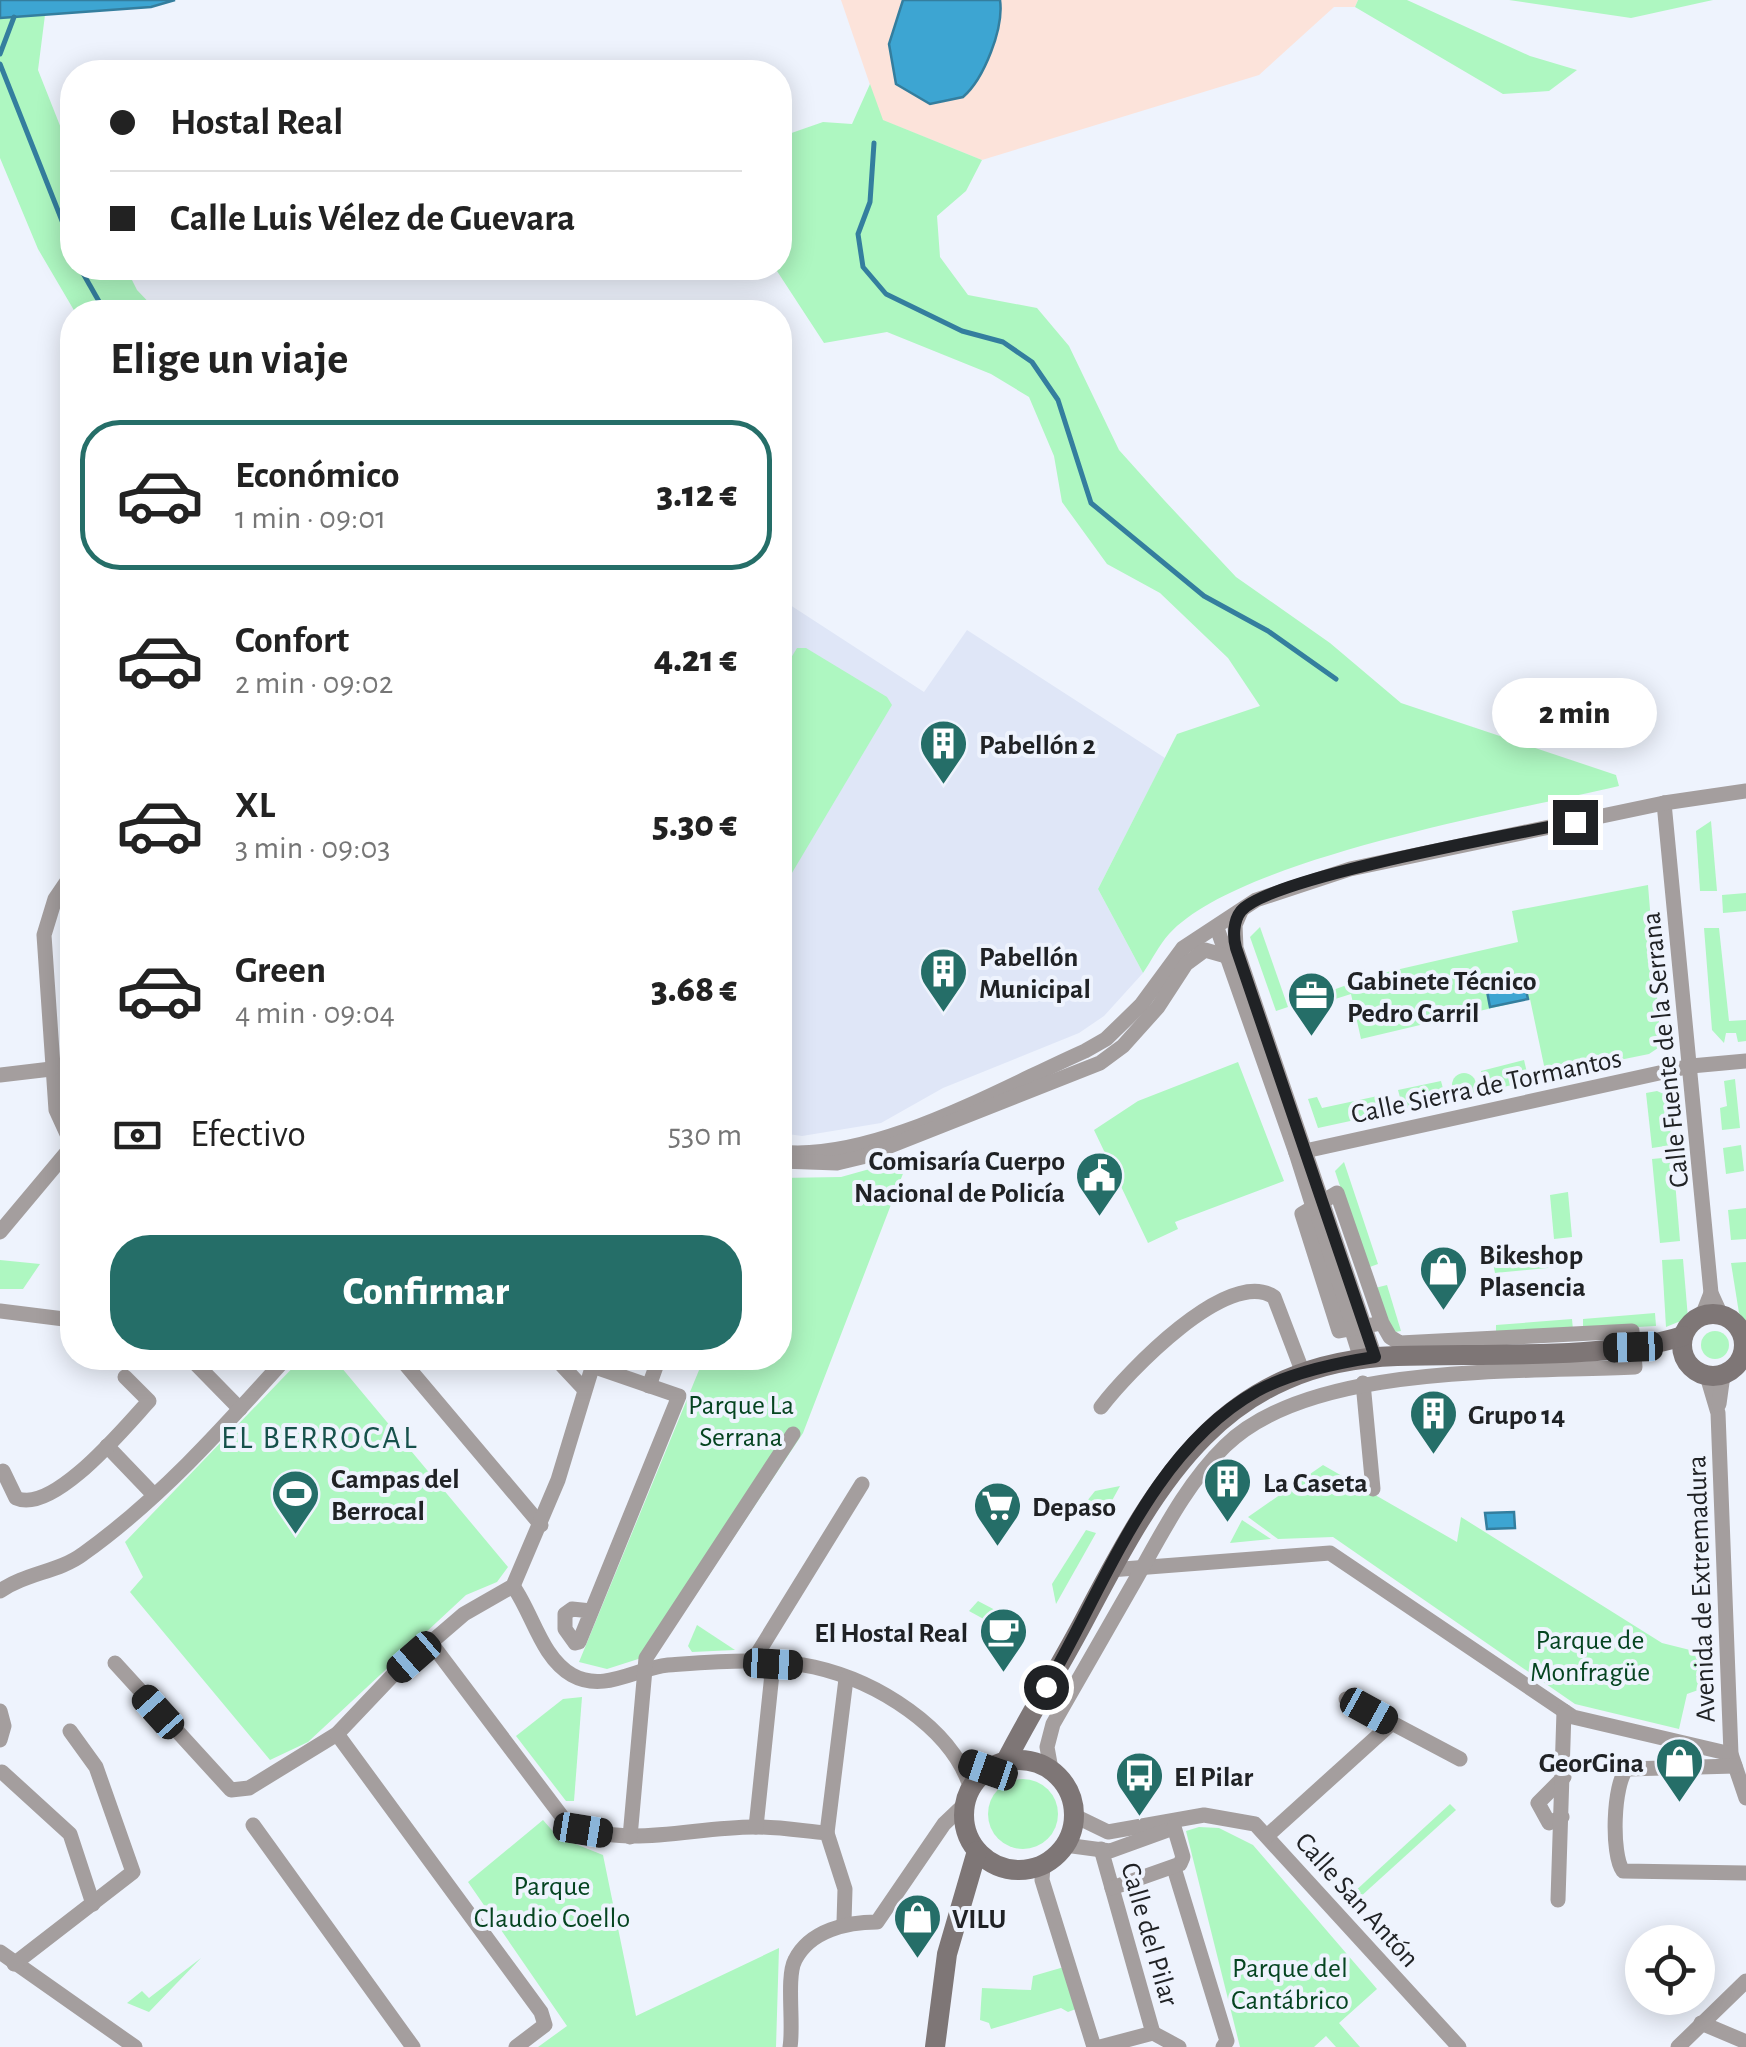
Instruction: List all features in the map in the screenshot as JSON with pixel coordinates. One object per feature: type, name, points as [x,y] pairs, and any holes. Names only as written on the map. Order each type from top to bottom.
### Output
[{"type":"main road","points":[[1030,1714],[1028,1742],[1044,1765],[1064,1782],[1075,1816],[1065,1845],[1043,1866],[1029,1870],[1000,1867],[977,1851],[961,1810],[997,1766],[1030,1714],[1162,1481],[1192,1445],[1258,1391],[1302,1373],[1368,1358],[1683,1345],[1712,1316],[1744,1341],[1737,1366],[1715,1376],[1692,1368],[1683,1345]]},
{"type":"main road","points":[[997,1766],[1044,1765]]},
{"type":"main road","points":[[935,2047],[946,1954],[977,1851]]},
{"type":"main road","points":[[944,2047],[951,1981],[966,1908],[982,1880],[1000,1867]]},
{"type":"street","points":[[792,1151],[835,1149],[884,1138],[1085,1052],[1132,1015],[1183,948],[1256,900],[1350,869],[1664,803],[1746,791]]},
{"type":"street","name":"Calle Fuente de la Serrana","points":[[1664,803],[1692,1066],[1712,1316]]},
{"type":"street","points":[[60,891],[44,935],[51,1070],[60,1119]]},
{"type":"street","points":[[1230,950],[1241,911]]},
{"type":"street","points":[[1217,928],[1230,950],[1318,1204]]},
{"type":"street","points":[[792,1162],[837,1163],[862,1157],[1079,1073],[1123,1046],[1158,1007],[1186,964],[1217,928]]},
{"type":"street","points":[[1186,964],[1205,950],[1230,950]]},
{"type":"street","name":"Calle Sierra de Tormantos","points":[[1301,1151],[1692,1066],[1746,1061]]},
{"type":"street","points":[[0,1075],[51,1070]]},
{"type":"street","points":[[0,1232],[60,1160]]},
{"type":"street","points":[[1044,1765],[1052,1724],[1197,1478],[1226,1444],[1263,1418],[1324,1392],[1363,1383],[1635,1367],[1632,1331],[1400,1344],[1367,1326],[1339,1331],[1302,1214],[1337,1192],[1367,1326],[1368,1358]]},
{"type":"street","points":[[1101,1408],[1156,1346],[1199,1311],[1256,1291],[1274,1298],[1302,1373]]},
{"type":"street","points":[[0,1312],[60,1319]]},
{"type":"street","points":[[202,1370],[240,1409]]},
{"type":"street","points":[[0,1591],[20,1578],[78,1558],[154,1495],[275,1370]]},
{"type":"street","points":[[410,1370],[541,1525]]},
{"type":"street","points":[[566,1370],[584,1389]]},
{"type":"street","points":[[115,1664],[232,1790],[249,1788],[337,1734],[464,1614],[513,1586],[541,1525],[590,1370]]},
{"type":"street","points":[[591,1611],[678,1396],[612,1370]]},
{"type":"street","points":[[649,1386],[655,1370]]},
{"type":"street","name":"Avenida de Extremadura","points":[[1715,1376],[1733,1760],[1746,1798]]},
{"type":"street","points":[[3,1471],[18,1500],[41,1500],[107,1446],[149,1401],[125,1377]]},
{"type":"street","points":[[1363,1383],[1372,1490]]},
{"type":"street","points":[[630,1838],[645,1672],[655,1641],[793,1434]]},
{"type":"street","points":[[107,1446],[154,1495]]},
{"type":"street","points":[[751,1664],[862,1484]]},
{"type":"street","points":[[1110,1570],[1330,1553],[1573,1718],[1733,1760]]},
{"type":"street","points":[[513,1586],[553,1659],[574,1676],[602,1682],[664,1665],[810,1666],[846,1679],[919,1718],[962,1761],[997,1766]]},
{"type":"street","points":[[431,1643],[556,1812],[583,1830],[630,1838],[756,1827],[827,1833]]},
{"type":"street","points":[[756,1827],[773,1664]]},
{"type":"street","points":[[844,1922],[846,1889],[827,1833],[846,1679]]},
{"type":"street","points":[[1346,1699],[1460,1759]]},
{"type":"street","points":[[1558,1900],[1564,1711]]},
{"type":"street","points":[[0,1712],[4,1726],[0,1740]]},
{"type":"street","points":[[1266,1836],[1392,1724]]},
{"type":"street","points":[[70,1732],[96,1766],[133,1872],[93,1904],[5,1960],[135,2047]]},
{"type":"street","points":[[337,1734],[540,2012],[545,2025],[516,2047]]},
{"type":"street","points":[[1733,1760],[1627,1770],[1618,1783],[1616,1857],[1623,1871],[1640,1874],[1746,1873]]},
{"type":"street","points":[[790,2047],[794,1962],[811,1942],[844,1922],[877,1922],[961,1810],[962,1761]]},
{"type":"street","points":[[2,1772],[70,1834],[93,1904]]},
{"type":"street","points":[[1562,1816],[1548,1822],[1538,1803],[1542,1794],[1564,1777]]},
{"type":"street","points":[[1065,1845],[1110,1851],[1204,1815]]},
{"type":"street","name":"Calle San Antón","points":[[1075,1816],[1108,1832],[1204,1815],[1256,1824],[1459,2047]]},
{"type":"street","points":[[252,1825],[413,2047]]},
{"type":"street","points":[[1112,1888],[1174,1868],[1183,1857],[1174,1828]]},
{"type":"street","name":"Calle del Pilar","points":[[1100,1849],[1153,2033]]},
{"type":"street","points":[[1043,1866],[1042,1880],[1097,2047],[1153,2033],[1179,2047]]},
{"type":"street","points":[[1174,1868],[1226,2040],[1223,2047]]},
{"type":"street","points":[[1678,2047],[1746,1981]]},
{"type":"street","points":[[1701,2023],[1746,2042]]},
{"type":"shaded area","points":[[841,0],[1358,0],[1355,7],[1334,7],[1259,75],[982,160],[882,120]]},
{"type":"shaded area","points":[[792,606],[924,692],[967,630],[1165,758],[1098,889],[1143,973],[1104,1016],[1079,1033],[943,1088],[881,1123],[792,1135]]},
{"type":"green space","points":[[1358,0],[1407,0],[1530,56],[1577,70],[1549,91],[1503,94],[1355,7]]},
{"type":"green space","points":[[1509,0],[1713,0],[1631,18]]},
{"type":"green space","points":[[45,15],[38,70],[60,126],[60,280],[132,280],[147,300],[68,300],[38,249],[0,158],[0,18]]},
{"type":"green space","points":[[870,84],[883,120],[982,160],[966,191],[937,216],[940,257],[968,295],[1037,308],[1069,346],[1119,450],[1236,577],[1330,643],[1401,703],[1616,775],[1619,786],[1380,841],[1254,882],[1204,907],[1169,934],[1143,973],[1098,889],[1177,734],[1260,706],[1228,658],[1160,593],[1107,564],[1062,502],[1054,456],[1029,397],[991,374],[887,332],[824,343],[783,280],[792,280],[792,133],[823,122],[852,124]]},
{"type":"green space","points":[[797,648],[806,648],[887,697],[892,705],[792,873],[792,656]]},
{"type":"green space","points":[[1711,821],[1717,891],[1700,891],[1696,831]]},
{"type":"green space","points":[[1648,885],[1661,1046],[1649,1054],[1546,1075],[1530,999],[1361,1039],[1351,994],[1294,1012],[1292,1005],[1374,975],[1518,942],[1512,911]]},
{"type":"green space","points":[[1746,893],[1746,911],[1723,913],[1722,895]]},
{"type":"green space","points":[[1260,927],[1288,1007],[1276,1011],[1250,937]]},
{"type":"green space","points":[[1704,928],[1719,928],[1729,1021],[1746,1020],[1746,1041],[1738,1042],[1736,1033],[1726,1033],[1724,1043],[1712,1030]]},
{"type":"green space","points":[[1524,1060],[1529,1081],[1486,1091],[1481,1071]]},
{"type":"green space","points":[[1238,1062],[1284,1181],[1175,1222],[1178,1229],[1148,1243],[1094,1130],[1138,1101]]},
{"type":"green space","points":[[1464,1073],[1476,1085],[1464,1097],[1452,1085]]},
{"type":"green space","points":[[1735,1079],[1740,1128],[1722,1130],[1720,1108],[1727,1106],[1724,1081]]},
{"type":"green space","points":[[1441,1081],[1446,1100],[1403,1109],[1398,1090]]},
{"type":"green space","points":[[1657,1091],[1666,1095],[1672,1145],[1652,1148],[1646,1093]]},
{"type":"green space","points":[[1387,1094],[1392,1112],[1318,1128],[1308,1099],[1317,1097],[1322,1108]]},
{"type":"green space","points":[[1741,1145],[1744,1171],[1726,1174],[1723,1148]]},
{"type":"green space","points":[[1673,1157],[1680,1241],[1660,1243],[1652,1159]]},
{"type":"green space","name":"Parque La Serrana","points":[[909,1158],[803,1433],[657,1653],[607,1669],[579,1662],[699,1370],[792,1370],[792,1178],[841,1177]]},
{"type":"green space","points":[[1344,1162],[1378,1264],[1367,1268],[1335,1171]]},
{"type":"green space","points":[[1568,1192],[1572,1237],[1554,1239],[1550,1195]]},
{"type":"green space","points":[[1746,1208],[1746,1239],[1731,1240],[1728,1210]]},
{"type":"green space","points":[[1579,1257],[1579,1265],[1495,1273],[1493,1263]]},
{"type":"green space","points":[[1683,1259],[1688,1318],[1666,1327],[1662,1260]]},
{"type":"green space","points":[[0,1260],[40,1264],[23,1289],[0,1289]]},
{"type":"green space","points":[[1746,1262],[1746,1322],[1739,1313],[1731,1263]]},
{"type":"green space","points":[[1387,1285],[1401,1331],[1389,1333],[1375,1288]]},
{"type":"green space","points":[[1655,1313],[1656,1326],[1583,1330],[1583,1319]]},
{"type":"green space","points":[[1572,1319],[1573,1330],[1496,1334],[1496,1325]]},
{"type":"green space","points":[[1715,1331],[1725,1335],[1729,1345],[1725,1355],[1715,1359],[1705,1355],[1701,1345],[1705,1335]]},
{"type":"green space","points":[[290,1370],[344,1370],[508,1567],[497,1582],[466,1595],[308,1742],[270,1760],[130,1592],[143,1577],[125,1542]]},
{"type":"green space","name":"Parque de Monfragüe","points":[[1323,1465],[1457,1542],[1461,1517],[1662,1643],[1698,1652],[1701,1689],[1687,1694],[1679,1729],[1575,1704],[1333,1537],[1278,1539],[1248,1517]]},
{"type":"green space","points":[[1120,1486],[1103,1517],[1083,1506],[1095,1491]]},
{"type":"green space","points":[[1242,1520],[1271,1539],[1230,1543]]},
{"type":"green space","points":[[1086,1530],[1096,1533],[1056,1604],[1052,1584]]},
{"type":"green space","points":[[978,1601],[1018,1622],[1011,1634],[969,1611]]},
{"type":"green space","points":[[697,1625],[735,1650],[692,1652],[688,1646]]},
{"type":"green space","points":[[582,1697],[574,1801],[566,1801],[516,1736],[563,1699]]},
{"type":"green space","points":[[1023,1779],[1048,1789],[1058,1814],[1048,1839],[1023,1849],[998,1839],[988,1814],[998,1789]]},
{"type":"green space","points":[[1450,1804],[1456,1810],[1359,1898],[1353,1893]]},
{"type":"green space","name":"Parque Claudio Coello","points":[[543,1820],[558,1837],[603,1855],[636,2016],[779,1948],[776,2047],[538,2047],[567,2026],[468,1882]]},
{"type":"green space","name":"Parque del Cantábrico","points":[[1219,1828],[1253,1845],[1377,1989],[1339,2023],[1360,2047],[1336,2047],[1326,2036],[1314,2047],[1240,2047],[1186,1831]]},
{"type":"green space","points":[[201,1958],[149,2012],[127,2003],[142,1991],[149,1998]]},
{"type":"green space","points":[[1064,1967],[1076,2009],[1068,2012],[1061,2008],[991,2029],[989,2023],[980,2020],[982,1988],[1031,1990],[1033,1976]]},
{"type":"water","points":[[0,0],[175,0],[151,7],[0,18]]},
{"type":"water","points":[[903,0],[1000,0],[999,24],[991,52],[963,97],[930,104],[896,84],[889,44]]},
{"type":"water","points":[[1523,977],[1528,999],[1490,1007],[1486,986]]},
{"type":"water","points":[[1514,1512],[1515,1528],[1487,1529],[1485,1513]]},
{"type":"waterway","points":[[0,54],[14,17]]},
{"type":"waterway","points":[[0,64],[60,216]]},
{"type":"waterway","points":[[874,143],[870,202],[858,234],[863,267],[886,294],[962,331],[1003,342],[1032,362],[1058,400],[1091,503],[1204,596],[1268,631],[1336,679]]},
{"type":"waterway","points":[[87,280],[98,300]]},
{"type":"place","name":"Pabellón 2","points":[[944,786]]},
{"type":"place","name":"Pabellón Municipal","points":[[944,1014]]},
{"type":"place","name":"Gabinete Técnico Pedro Carril","points":[[1312,1038]]},
{"type":"place","name":"Comisaría Cuerpo Nacional de Policía","points":[[1100,1218]]},
{"type":"place","name":"Bikeshop Plasencia","points":[[1444,1312]]},
{"type":"place","name":"Grupo 14","points":[[1433,1456]]},
{"type":"place","name":"La Caseta","points":[[1228,1524]]},
{"type":"place","name":"Campas del Berrocal","points":[[296,1536]]},
{"type":"place","name":"Depaso","points":[[997,1548]]},
{"type":"place","name":"El Hostal Real","points":[[1003,1674]]},
{"type":"place","name":"GeorGina","points":[[1679,1804]]},
{"type":"place","name":"El Pilar","points":[[1139,1818]]},
{"type":"place","name":"VILU","points":[[917,1960]]},
{"type":"district","name":"EL BERROCAL","points":[[320,1437]]},
{"type":"route","points":[[1046,1687],[1162,1481],[1192,1445],[1225,1414],[1258,1391],[1302,1373],[1375,1357],[1234,943],[1241,911],[1256,900],[1350,869],[1575,822]]}]
